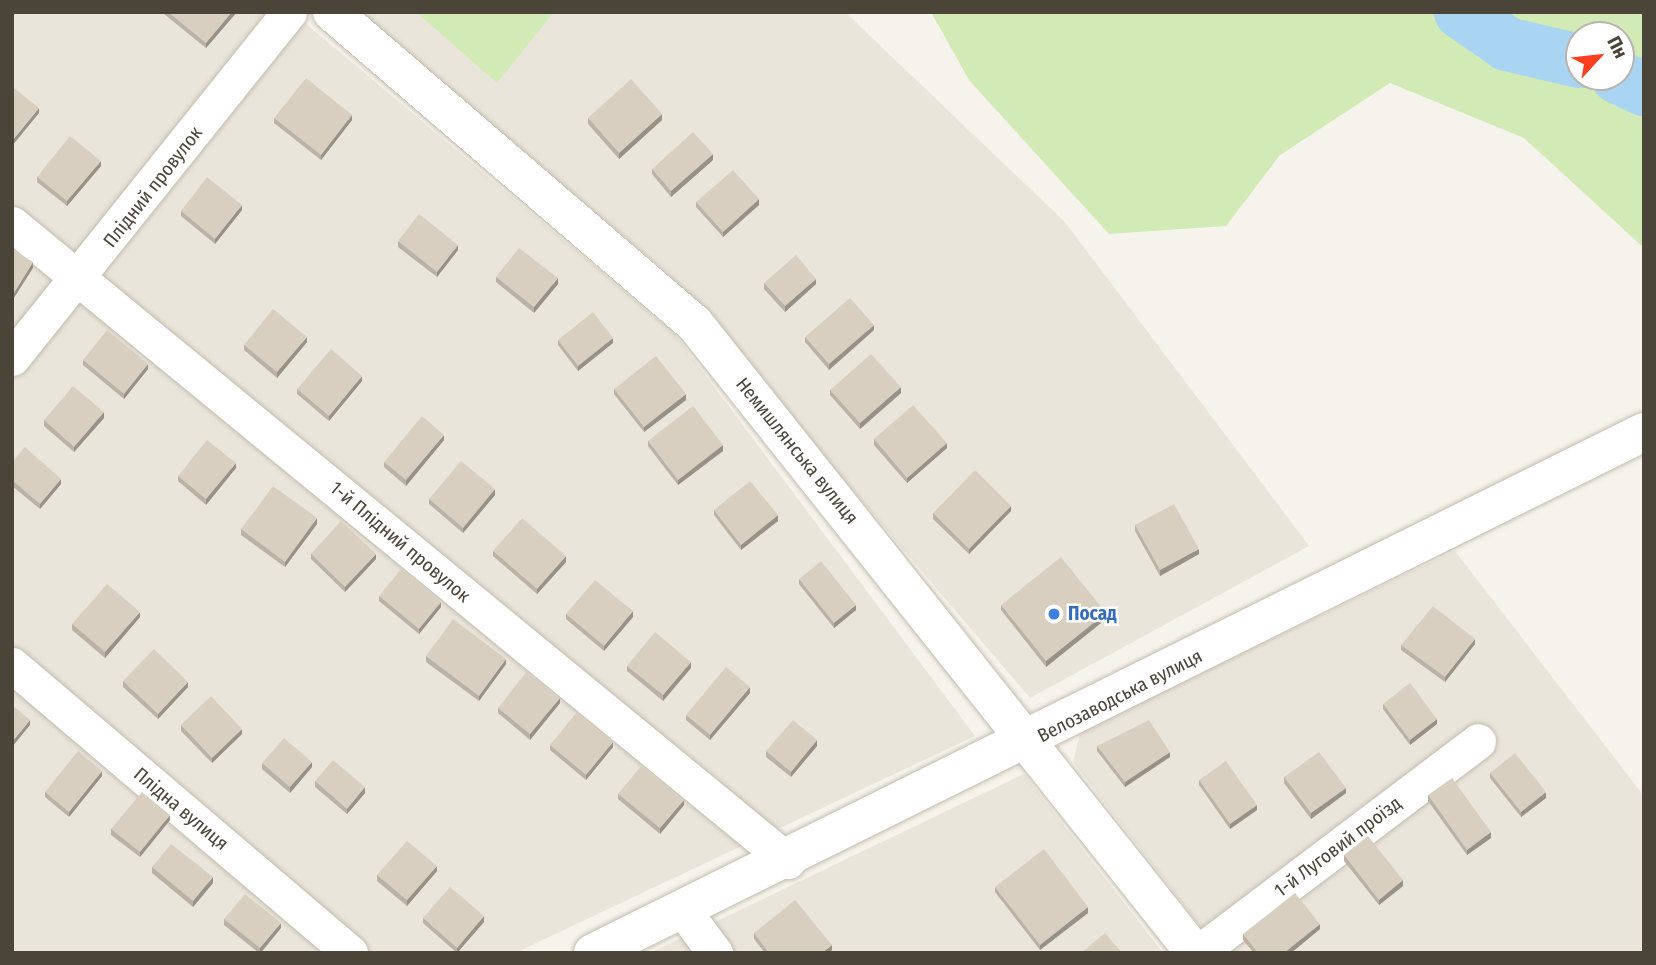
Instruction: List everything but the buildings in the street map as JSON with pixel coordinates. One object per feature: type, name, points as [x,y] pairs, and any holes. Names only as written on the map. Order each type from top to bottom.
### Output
[{"type":"street","name":"Плідний провулок","points":[[12,358],[81,279],[289,12]]},
{"type":"street","name":"Немишлянська вулиця","points":[[332,12],[694,323],[1197,953]]},
{"type":"street","name":"1-й Плідний провулок","points":[[12,224],[788,861]]},
{"type":"street","name":"Велозаводська вулиця","points":[[593,953],[788,861],[1029,742],[1644,432]]},
{"type":"street","name":"Плідна вулиця","points":[[12,665],[350,953]]},
{"type":"street","name":"1-й Луговий проїзд","points":[[1197,953],[1478,741]]},
{"type":"street","points":[[683,911],[715,953]]},
{"type":"shaded area","points":[[12,12],[292,12],[674,333],[975,736],[515,953],[12,953]]},
{"type":"shaded area","points":[[359,12],[845,12],[1065,222],[1309,546],[1030,698],[669,275]]},
{"type":"shaded area","points":[[1455,551],[1644,796],[1644,953],[1221,953],[1073,762],[1081,731]]},
{"type":"shaded area","points":[[1024,774],[1163,953],[650,953]]},
{"type":"green space","points":[[416,12],[554,12],[497,83]]},
{"type":"green space","points":[[931,12],[1644,12],[1644,248],[1524,138],[1390,83],[1280,155],[1226,226],[1109,234],[969,80]]},
{"type":"waterway","points":[[1461,12],[1507,44],[1565,58]]},
{"type":"waterway","points":[[1635,85],[1644,89]]},
{"type":"place","name":"Посад","points":[[1054,614]]}]
